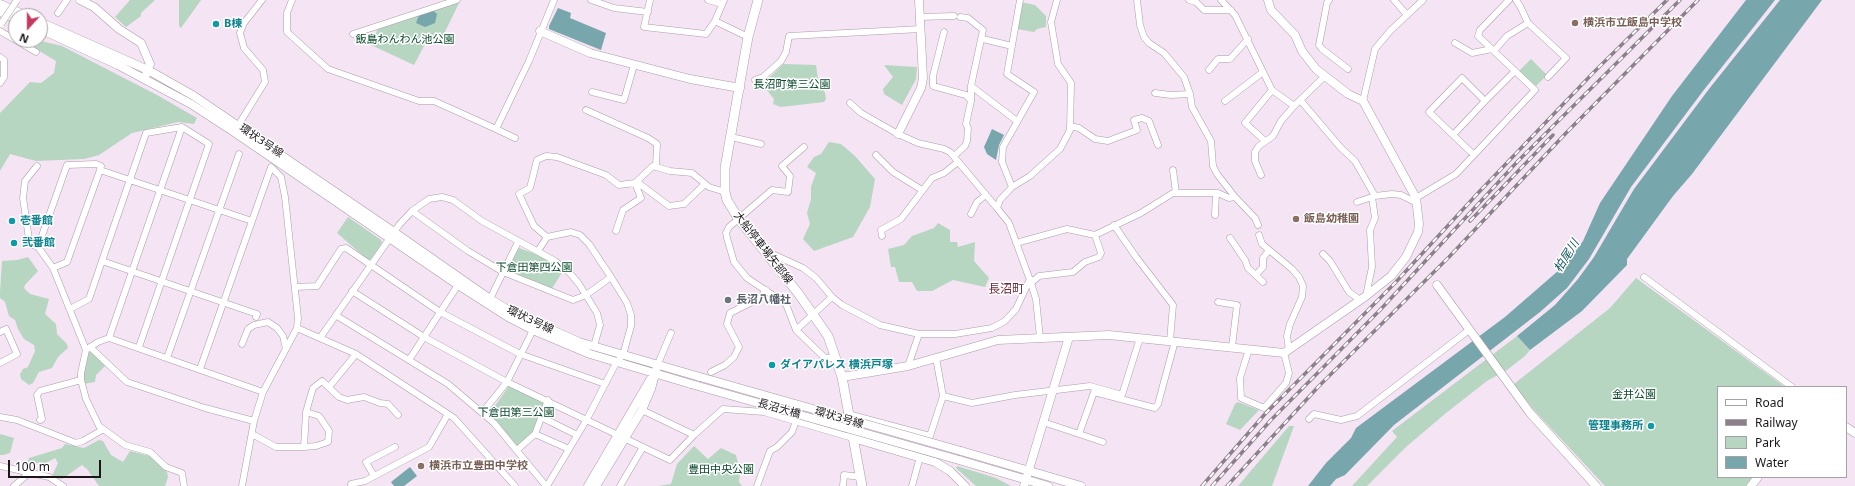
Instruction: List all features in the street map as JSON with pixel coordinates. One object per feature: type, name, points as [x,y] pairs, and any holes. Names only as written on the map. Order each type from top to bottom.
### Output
[{"type":"main road","name":"大船停車場矢部線","points":[[758,0],[748,37],[724,173],[725,192],[727,200],[738,218],[814,314],[828,336],[842,377],[861,482]]},
{"type":"street","points":[[0,25],[17,0]]},
{"type":"street","points":[[58,13],[67,0]]},
{"type":"street","points":[[80,0],[94,7],[119,29],[141,43],[150,64],[145,79]]},
{"type":"street","points":[[236,129],[265,82],[263,70],[244,48],[240,33],[244,23],[262,0]]},
{"type":"street","points":[[292,0],[287,13],[287,32],[328,69],[419,101],[434,101],[516,138]]},
{"type":"street","points":[[353,34],[445,2],[457,0]]},
{"type":"street","points":[[496,129],[529,61],[554,0]]},
{"type":"street","points":[[591,0],[614,8],[648,12]]},
{"type":"street","points":[[650,0],[644,27],[672,32],[706,34],[715,21],[723,2],[708,0]]},
{"type":"street","points":[[898,134],[921,88],[923,78],[919,0]]},
{"type":"street","points":[[1012,187],[1002,162],[1003,147],[1034,92],[1007,74],[1020,0]]},
{"type":"street","points":[[997,208],[1000,200],[1012,187],[1030,176],[1060,149],[1066,140],[1070,126],[1071,83],[1058,64],[1051,22],[1057,0]]},
{"type":"street","points":[[1138,0],[1140,25],[1144,37],[1149,43],[1164,53],[1184,77],[1190,94],[1192,107],[1211,141],[1213,166],[1217,174],[1235,198],[1255,218],[1258,225]]},
{"type":"street","points":[[1189,0],[1196,2],[1204,10],[1231,10]]},
{"type":"street","points":[[1221,0],[1231,10],[1248,39],[1272,90],[1294,106]]},
{"type":"street","points":[[842,377],[908,366],[991,341],[1040,338],[1109,335],[1249,349],[1286,351],[1363,298],[1391,276],[1406,257],[1418,232],[1417,201],[1363,101],[1348,94],[1308,60],[1295,34],[1271,10],[1268,0]]},
{"type":"street","points":[[1329,0],[1319,45],[1322,50],[1348,69]]},
{"type":"street","points":[[1394,0],[1407,15]]},
{"type":"street","points":[[1363,101],[1375,49],[1390,31],[1423,0]]},
{"type":"street","points":[[1417,201],[1456,174],[1535,90],[1478,36],[1480,30],[1509,0]]},
{"type":"street","points":[[1516,0],[1528,23],[1566,58],[1548,77]]},
{"type":"street","points":[[882,236],[881,230],[901,219],[917,200],[922,190],[932,178],[944,173],[956,159],[967,141],[968,128],[966,124],[971,101],[971,86],[983,39],[983,30],[968,18],[920,17]]},
{"type":"street","points":[[715,21],[748,37]]},
{"type":"street","points":[[1455,43],[1472,53],[1493,50],[1507,36],[1528,23]]},
{"type":"street","name":"環状3号線","points":[[48,26],[148,70],[194,96],[236,129],[488,302],[536,324],[594,346],[657,366],[1029,470],[1081,486]]},
{"type":"street","points":[[755,80],[763,78],[781,61],[786,52],[789,36],[921,29]]},
{"type":"street","points":[[0,31],[36,52]]},
{"type":"street","points":[[540,31],[590,53],[690,79],[740,88]]},
{"type":"street","points":[[944,32],[933,76],[933,86],[966,95],[971,101]]},
{"type":"street","name":"環状3号線","points":[[48,34],[145,79],[236,129]]},
{"type":"street","points":[[983,39],[1012,46]]},
{"type":"street","points":[[1210,70],[1218,59],[1230,59],[1248,39]]},
{"type":"street","points":[[0,57],[4,60],[4,77],[0,82]]},
{"type":"street","points":[[592,92],[624,100],[634,65]]},
{"type":"street","points":[[1452,135],[1515,71]]},
{"type":"street","points":[[1225,101],[1263,72]]},
{"type":"street","points":[[1261,175],[1255,161],[1255,152],[1259,146],[1273,136],[1281,122],[1294,106],[1301,101],[1325,76]]},
{"type":"street","points":[[1474,155],[1429,112],[1462,78],[1485,101]]},
{"type":"street","points":[[971,86],[1017,121]]},
{"type":"street","points":[[1265,141],[1245,123],[1272,90]]},
{"type":"street","points":[[1155,93],[1171,95],[1190,94]]},
{"type":"street","points":[[1301,101],[1338,145],[1355,161],[1373,197],[1375,218],[1370,230],[1372,263],[1363,298]]},
{"type":"street","points":[[850,103],[861,114],[898,134],[918,143],[944,148],[956,159],[997,208],[1009,223],[1036,299],[1040,338]]},
{"type":"street","points":[[586,110],[648,138],[657,144],[656,167]]},
{"type":"street","points":[[1070,126],[1079,128],[1095,139],[1108,141],[1137,130],[1134,120],[1142,118],[1149,121],[1158,145]]},
{"type":"street","points":[[182,127],[108,338],[88,349],[81,373],[81,380],[86,399],[98,426],[125,445],[150,452],[166,467],[182,472],[184,486]]},
{"type":"street","points":[[70,308],[89,299],[146,133],[182,127],[209,144],[139,347]]},
{"type":"street","points":[[731,137],[761,144]]},
{"type":"street","points":[[804,147],[782,166],[790,176],[788,192],[772,190],[738,218],[729,227],[726,233],[734,262],[747,278],[786,304],[796,330],[825,358],[836,358]]},
{"type":"street","points":[[167,358],[239,154]]},
{"type":"street","points":[[876,155],[893,172],[922,190]]},
{"type":"street","points":[[546,237],[534,226],[520,194],[530,188],[537,160],[546,156],[557,157],[606,175],[619,186],[636,182],[653,166],[670,172],[692,173],[709,187],[725,192]]},
{"type":"street","points":[[38,247],[67,165],[96,164],[101,166],[68,262],[53,268]]},
{"type":"street","points":[[37,166],[25,181],[23,198],[30,239],[33,245],[38,247],[53,268],[88,349],[127,382],[205,408],[254,421]]},
{"type":"street","points":[[200,369],[271,167],[281,177],[285,197],[296,287],[298,318],[297,328],[263,392],[254,421],[242,486]]},
{"type":"street","points":[[100,170],[252,221]]},
{"type":"street","points":[[1173,170],[1176,193]]},
{"type":"street","points":[[636,182],[669,206],[684,204],[705,184]]},
{"type":"street","points":[[616,231],[623,210],[641,198],[636,182]]},
{"type":"street","points":[[1016,243],[1067,229],[1095,235],[1141,213],[1176,193],[1216,193],[1229,198],[1235,198]]},
{"type":"street","points":[[1215,215],[1216,193]]},
{"type":"street","points":[[971,214],[977,202],[986,195]]},
{"type":"street","points":[[1357,202],[1373,197],[1401,195],[1417,201]]},
{"type":"street","points":[[320,338],[337,316],[352,291],[392,235],[412,211],[429,199],[442,198],[452,200],[482,221],[518,242],[538,251],[555,261],[569,272],[592,303],[599,319],[600,326],[594,346]]},
{"type":"street","points":[[412,211],[468,251],[503,272],[573,300],[586,295],[611,277]]},
{"type":"street","points":[[1078,434],[1094,392],[1155,408],[1158,404],[1172,341],[1173,305],[1136,257],[1114,225]]},
{"type":"street","points":[[337,316],[448,384],[482,413],[517,450],[546,486],[587,419],[616,363],[622,355],[631,326],[631,315],[627,303],[611,277],[589,244],[580,235],[571,232],[546,237],[538,251]]},
{"type":"street","name":"環状3号線","points":[[392,235],[458,285],[533,330],[616,363],[691,384]]},
{"type":"street","points":[[761,248],[803,268],[816,278],[832,297],[842,305],[880,325],[919,334],[955,334],[992,328],[999,325],[1016,309],[1030,281],[1039,276],[1073,272],[1085,262],[1099,257],[1101,253],[1095,235]]},
{"type":"street","points":[[1249,349],[1240,378],[1241,398],[1264,408],[1286,383],[1288,373],[1286,351],[1287,336],[1290,324],[1302,297],[1303,286],[1299,278],[1292,270],[1262,244],[1259,235]]},
{"type":"street","points":[[1230,238],[1248,268],[1263,282]]},
{"type":"street","points":[[488,302],[518,242]]},
{"type":"street","points":[[296,287],[317,286],[341,249],[346,248],[440,312],[520,354],[605,384]]},
{"type":"street","points":[[1256,275],[1263,267],[1263,258],[1269,250]]},
{"type":"street","points":[[1323,254],[1330,261],[1349,292],[1363,298]]},
{"type":"street","points":[[102,261],[257,314],[256,317]]},
{"type":"street","points":[[1644,277],[1791,386]]},
{"type":"street","points":[[409,360],[458,285]]},
{"type":"street","points":[[1437,285],[1530,413],[1596,486]]},
{"type":"street","points":[[710,372],[711,370],[726,365],[734,357],[739,347],[727,324],[730,313],[760,298],[766,290]]},
{"type":"street","points":[[352,291],[424,337],[507,382],[548,400],[670,460],[694,435],[723,409],[764,412],[920,457],[943,466],[965,486]]},
{"type":"street","points":[[796,330],[832,297]]},
{"type":"street","points":[[1218,302],[1237,305],[1232,347]]},
{"type":"street","points":[[242,344],[248,329],[254,325],[268,322],[277,328],[283,336],[286,349]]},
{"type":"street","points":[[297,328],[356,354],[448,414],[476,441],[515,486]]},
{"type":"street","points":[[0,332],[6,329],[18,354],[0,362]]},
{"type":"street","points":[[482,413],[507,382],[533,330]]},
{"type":"street","points":[[1309,419],[1314,414],[1341,420],[1357,416],[1470,332]]},
{"type":"street","points":[[596,486],[654,374],[671,333]]},
{"type":"street","points":[[908,366],[919,334]]},
{"type":"street","points":[[1025,483],[1042,422],[1069,337]]},
{"type":"street","points":[[108,338],[139,347],[263,392]]},
{"type":"street","points":[[943,396],[972,403],[1052,390],[1090,386],[1122,395],[1140,338]]},
{"type":"street","points":[[329,387],[356,354]]},
{"type":"street","points":[[848,414],[930,436],[943,396],[936,358]]},
{"type":"street","points":[[588,486],[622,436],[642,410],[651,390],[654,374]]},
{"type":"street","points":[[40,420],[42,419],[38,395],[40,391],[81,380]]},
{"type":"street","points":[[304,447],[306,412],[313,388],[322,381],[339,397],[346,400],[364,397],[380,403],[388,404],[398,415]]},
{"type":"street","name":"長沼大橋","points":[[691,384],[959,460],[1025,483],[1048,486]]},
{"type":"street","points":[[517,450],[535,434],[548,400]]},
{"type":"street","points":[[642,410],[694,435]]},
{"type":"street","points":[[252,434],[276,447],[316,446],[328,442],[329,431],[319,416],[306,412]]},
{"type":"street","points":[[350,486],[351,484],[365,481],[429,447],[448,414]]},
{"type":"street","points":[[0,417],[17,420],[76,443],[83,441],[102,430]]},
{"type":"street","points":[[541,417],[577,434]]},
{"type":"street","points":[[757,486],[770,451],[777,447],[792,432],[796,421]]},
{"type":"street","points":[[1042,422],[1103,442]]},
{"type":"street","points":[[535,434],[569,449]]},
{"type":"street","points":[[374,476],[366,462],[394,447]]},
{"type":"street","points":[[620,486],[642,447]]},
{"type":"street","points":[[912,486],[920,457]]},
{"type":"street","points":[[0,466],[49,476],[63,486]]},
{"type":"street","points":[[14,486],[29,473]]},
{"type":"street","points":[[843,486],[844,475],[861,482]]},
{"type":"street","points":[[1751,486],[1757,478]]},
{"type":"green space","points":[[130,0],[155,0],[141,13],[141,16],[126,27],[115,17]]},
{"type":"green space","points":[[179,0],[201,0],[181,28],[179,26]]},
{"type":"green space","name":"飯島わんわん池公園","points":[[460,1],[443,36],[425,44],[414,65],[371,45],[378,28]]},
{"type":"green space","points":[[1021,2],[1035,5],[1046,16],[1046,27],[1037,29],[1034,32],[1017,29]]},
{"type":"green space","points":[[48,43],[62,46],[157,95],[197,118],[194,124],[178,122],[132,133],[99,155],[84,159],[36,161],[10,154],[0,171],[0,113],[30,82],[41,83],[54,73],[56,61],[34,48],[48,48]]},
{"type":"green space","points":[[1531,59],[1547,75],[1536,86],[1519,71]]},
{"type":"green space","name":"長沼町第三公園","points":[[783,64],[816,65],[818,79],[825,93],[826,99],[824,102],[781,107],[773,104],[774,99],[761,83],[768,79]]},
{"type":"green space","points":[[884,65],[917,67],[916,79],[902,105],[884,94],[883,89],[893,77]]},
{"type":"green space","points":[[829,142],[841,144],[855,156],[875,179],[870,207],[853,237],[814,251],[803,239],[810,224],[807,213],[811,199],[811,187],[816,173],[807,167],[814,157],[821,154]]},
{"type":"green space","points":[[348,217],[381,240],[382,243],[371,259],[368,260],[337,233]]},
{"type":"green space","points":[[938,223],[950,230],[950,242],[957,242],[958,247],[975,242],[974,261],[989,278],[985,287],[953,280],[932,291],[917,291],[912,282],[899,282],[895,267],[891,267],[888,249],[904,245],[912,236],[934,228]]},
{"type":"green space","name":"下倉田第四公園","points":[[519,248],[544,257],[563,271],[551,290],[508,271],[507,269]]},
{"type":"green space","points":[[28,257],[38,271],[24,288],[30,294],[49,299],[45,314],[56,324],[57,334],[67,344],[68,348],[58,357],[52,368],[39,372],[33,383],[29,385],[21,379],[20,374],[23,369],[28,367],[35,351],[34,345],[24,339],[15,320],[9,316],[5,302],[0,298],[2,261],[17,260]]},
{"type":"green space","name":"金井公園","points":[[1636,278],[1784,386],[1717,386],[1717,478],[1752,478],[1746,486],[1605,486],[1534,410],[1514,384],[1610,308]]},
{"type":"green space","points":[[1517,336],[1530,350],[1525,356],[1507,370],[1487,381],[1446,413],[1406,447],[1367,486],[1352,486],[1397,437],[1392,431]]},
{"type":"green space","points":[[90,350],[106,365],[96,375],[95,382],[83,384],[82,376],[86,354]]},
{"type":"green space","name":"下倉田第三公園","points":[[509,386],[545,403],[533,432],[518,445],[515,445],[489,414]]},
{"type":"green space","points":[[1238,402],[1259,410],[1240,430],[1226,424],[1235,404]]},
{"type":"green space","points":[[1289,426],[1294,426],[1272,486],[1238,486]]},
{"type":"green space","points":[[0,434],[14,438],[10,453],[0,455]]},
{"type":"green space","points":[[99,440],[103,441],[111,455],[123,462],[130,451],[150,456],[167,472],[168,477],[165,486],[99,486],[87,469],[82,465],[62,479],[55,477],[53,474],[58,463],[55,458],[44,464],[28,462],[29,458],[62,448],[65,444],[84,448]]},
{"type":"green space","name":"豊田中央公園","points":[[694,446],[708,459],[721,448],[736,455],[740,472],[739,482],[742,486],[658,486],[671,484],[677,464]]},
{"type":"green space","points":[[957,466],[996,478],[1011,486],[976,486],[956,468]]},
{"type":"water","points":[[1746,0],[1775,0],[1703,91],[1631,187],[1589,259],[1567,288],[1540,312],[1394,425],[1345,475],[1336,479],[1330,486],[1308,486],[1326,463],[1351,438],[1356,428],[1505,317],[1566,264],[1583,241],[1600,203],[1672,96]]},
{"type":"water","points":[[1780,0],[1822,0],[1692,174],[1673,196],[1627,259],[1627,265],[1582,311],[1530,350],[1517,336],[1555,305],[1578,279],[1594,257],[1634,189],[1709,89]]},
{"type":"water","points":[[558,8],[571,13],[570,18],[606,33],[601,50],[549,29]]},
{"type":"water","points":[[434,11],[437,14],[435,23],[425,27],[416,23],[419,15]]},
{"type":"water","points":[[992,129],[1004,135],[999,145],[996,160],[987,154],[984,147]]},
{"type":"water","points":[[410,467],[417,476],[404,486],[394,486],[391,482]]},
{"type":"railway","points":[[1202,486],[1265,414],[1394,284],[1479,192],[1593,73],[1667,0]]},
{"type":"railway","points":[[1212,486],[1271,420],[1381,309],[1518,161],[1680,0]]},
{"type":"railway","points":[[1227,486],[1319,386],[1449,257],[1567,132],[1698,0]]},
{"type":"railway","points":[[1470,221],[1553,135]]},
{"type":"place","name":"横浜市立飯島中学校","points":[[1575,23]]},
{"type":"place","name":"B棟","points":[[216,24]]},
{"type":"place","name":"飯島幼稚園","points":[[1296,219]]},
{"type":"place","name":"壱番館","points":[[12,221]]},
{"type":"place","name":"弐番館","points":[[14,243]]},
{"type":"place","name":"長沼八幡社","points":[[728,300]]},
{"type":"place","name":"ダイアパレス 横浜戸塚","points":[[772,365]]},
{"type":"place","name":"管理事務所","points":[[1651,426]]},
{"type":"place","name":"横浜市立豊田中学校","points":[[421,466]]},
{"type":"district","name":"長沼町","points":[[1006,290]]},
{"type":"water label","name":"柏尾川","points":[[1567,256]]}]
